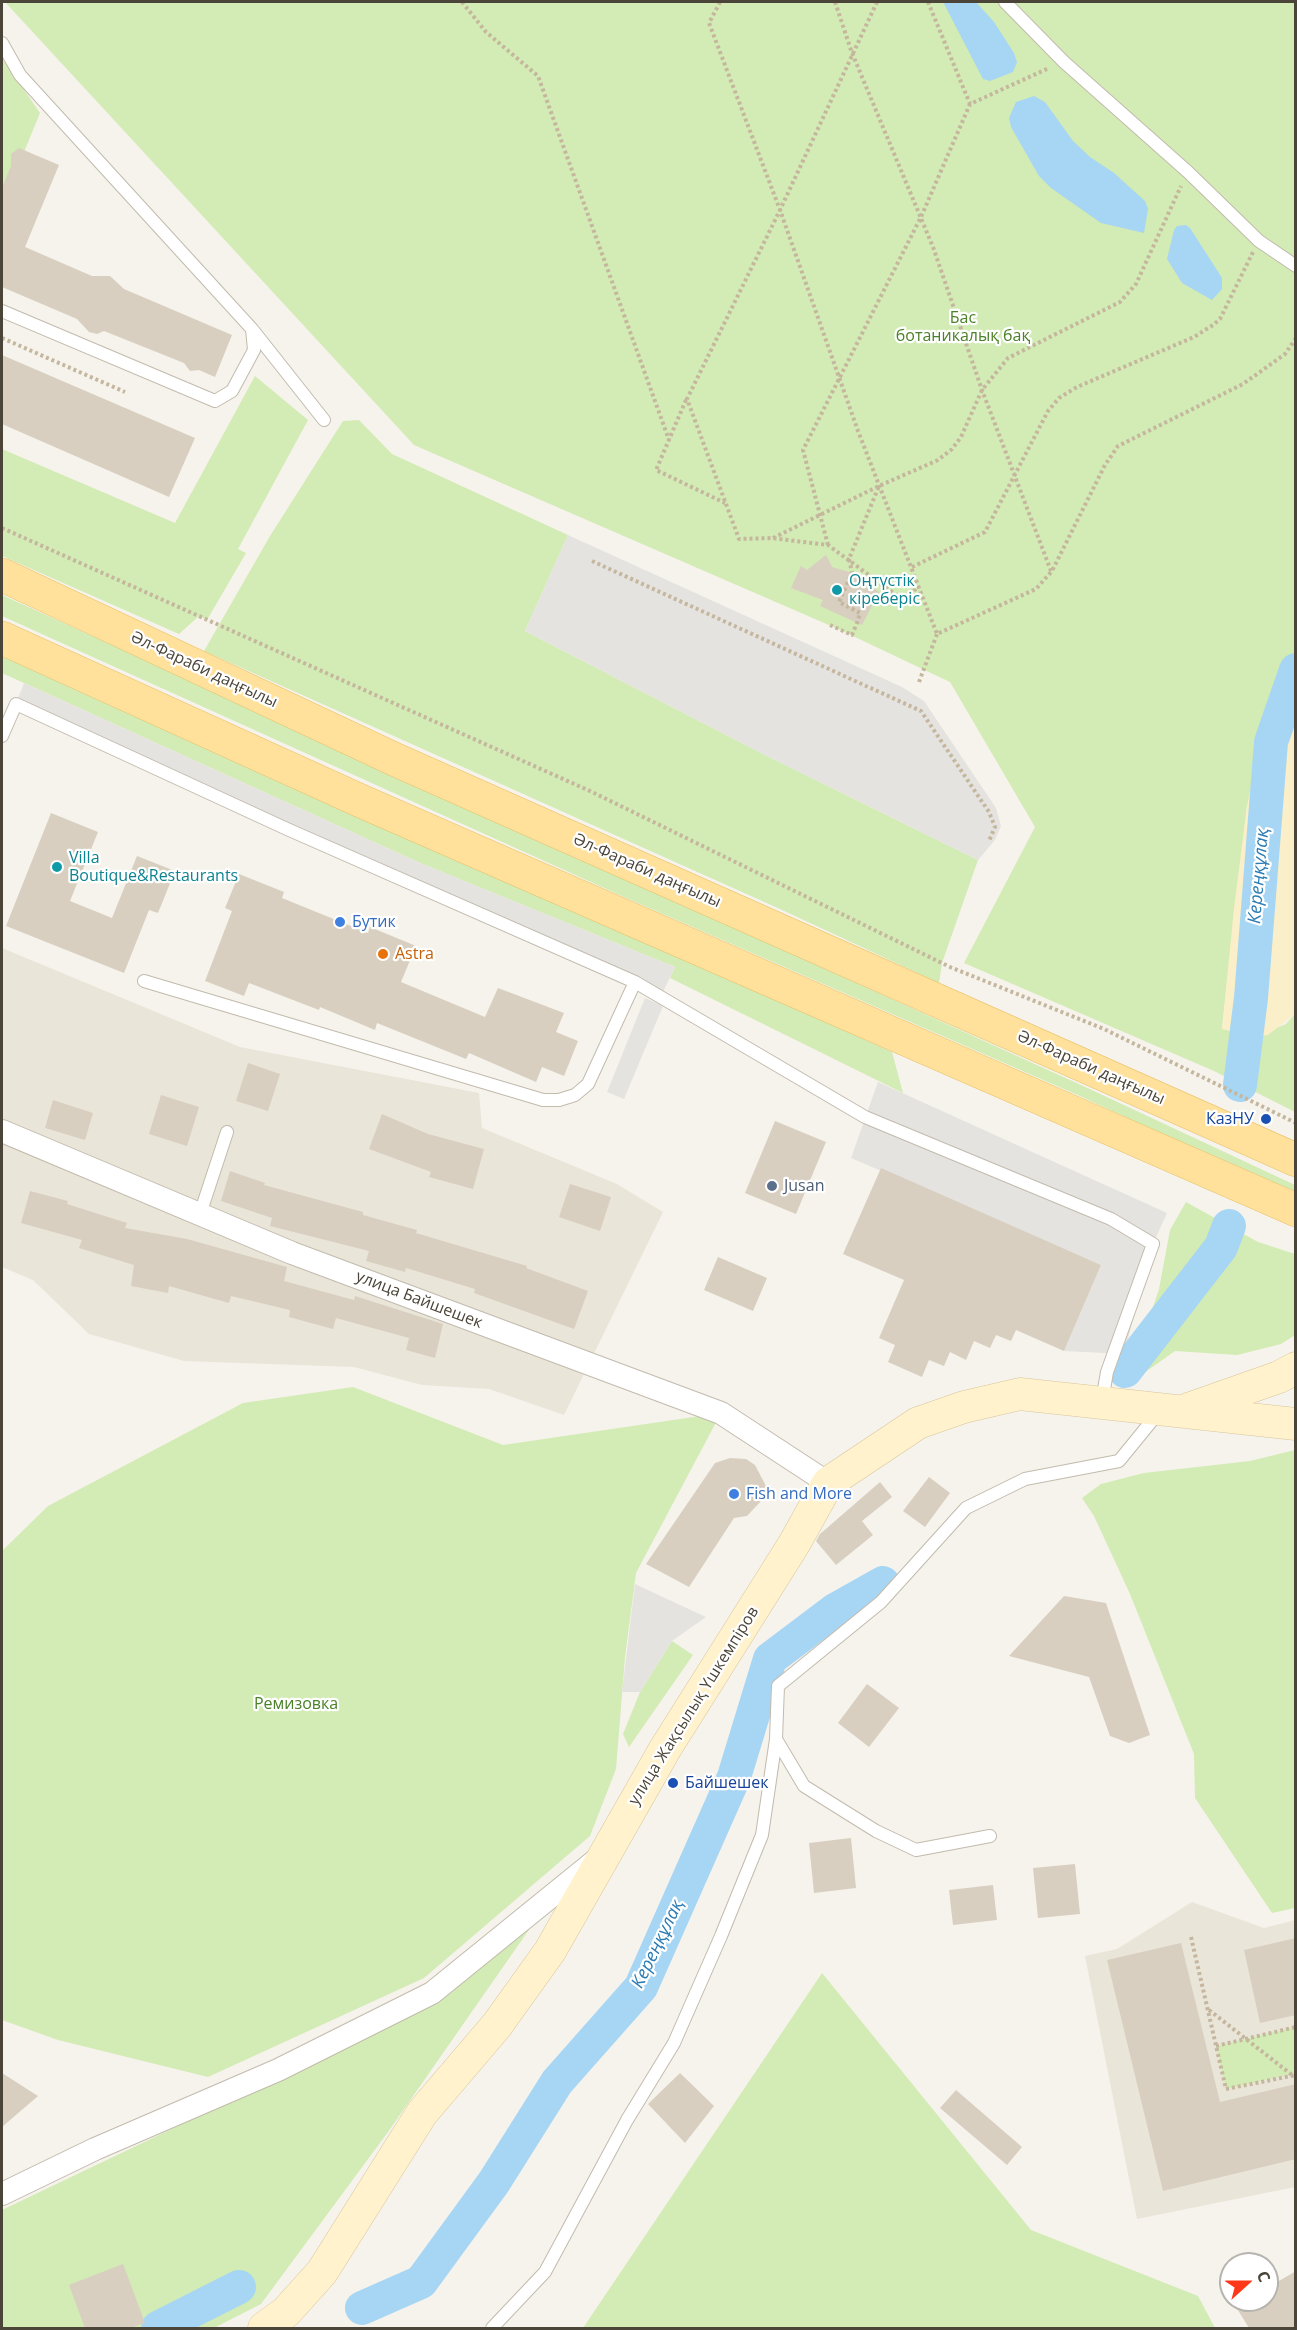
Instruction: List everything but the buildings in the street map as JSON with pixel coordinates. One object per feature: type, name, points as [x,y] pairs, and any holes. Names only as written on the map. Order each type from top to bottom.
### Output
[{"type":"main road","name":"Әл-Фараби даңғылы","points":[[2,575],[394,759],[1296,1160]]},
{"type":"main road","points":[[2,638],[372,806],[1294,1210]]},
{"type":"street","name":"улица Байшешек","points":[[2,1131],[292,1253],[721,1413],[828,1483]]},
{"type":"street","name":"улица Жақсылық Үшкемпіров","points":[[264,2328],[286,2312],[322,2272],[422,2113],[497,2025],[550,1951],[665,1749],[794,1544],[828,1483],[918,1423],[964,1407],[1020,1394],[1102,1401],[1169,1412],[1292,1393]]},
{"type":"street","points":[[1169,1412],[1292,1393]]},
{"type":"street","points":[[2,2194],[95,2149],[278,2070],[432,1993],[605,1853]]},
{"type":"lane","points":[[1005,2],[1064,62],[1188,172],[1259,241],[1296,266]]},
{"type":"lane","points":[[2,43],[20,75],[252,329],[324,420]]},
{"type":"lane","points":[[2,311],[215,401],[232,391],[254,350],[252,329]]},
{"type":"lane","points":[[2,736],[16,704],[297,833],[635,982],[865,1118],[1111,1219],[1153,1244],[1107,1372],[1102,1401]]},
{"type":"lane","points":[[144,981],[543,1100],[559,1100],[575,1095],[588,1084],[635,982]]},
{"type":"lane","points":[[200,1214],[227,1132]]},
{"type":"lane","points":[[492,2328],[545,2272],[627,2120],[674,2043],[762,1835],[776,1739],[778,1686],[881,1602],[966,1508],[1025,1479],[1119,1461],[1169,1412]]},
{"type":"lane","points":[[776,1739],[804,1786],[876,1831],[916,1850],[990,1836]]},
{"type":"path","points":[[462,2],[486,32],[538,76],[669,440]]},
{"type":"path","points":[[720,2],[709,23],[780,210],[879,486],[937,634],[919,682]]},
{"type":"path","points":[[835,2],[852,53],[921,217],[982,390],[1052,571]]},
{"type":"path","points":[[725,503],[656,470],[687,399],[780,210],[878,2]]},
{"type":"path","points":[[928,2],[970,104]]},
{"type":"path","points":[[828,545],[803,450],[838,376],[921,217],[970,104],[1064,62]]},
{"type":"path","points":[[772,538],[938,460],[952,449],[961,437],[982,390],[1008,358],[1120,302],[1136,284],[1188,172]]},
{"type":"path","points":[[912,567],[985,532],[1048,411],[1059,398],[1077,387],[1194,337],[1220,319],[1259,241]]},
{"type":"path","points":[[2,338],[125,392]]},
{"type":"path","points":[[937,634],[1036,589],[1052,571],[1105,465],[1118,446],[1243,384],[1284,354],[1296,338]]},
{"type":"path","points":[[687,399],[739,539],[772,538],[828,545],[903,600],[918,587]]},
{"type":"path","points":[[830,625],[852,635],[860,613],[839,602],[852,573],[849,559],[879,486]]},
{"type":"path","points":[[2,528],[590,791],[950,967],[1104,1029],[1296,1123]]},
{"type":"path","points":[[592,561],[921,711],[989,812],[995,827],[989,841]]},
{"type":"path","points":[[1191,1937],[1226,2089],[1294,2075]]},
{"type":"path","points":[[1207,2009],[1294,2075]]},
{"type":"path","points":[[1216,2046],[1296,2026]]},
{"type":"shaded area","points":[[568,535],[902,687],[924,701],[996,808],[1001,826],[995,840],[978,860],[763,754],[525,631]]},
{"type":"shaded area","points":[[24,683],[420,863],[675,967],[660,998],[16,704]]},
{"type":"shaded area","points":[[2,948],[240,1047],[479,1093],[482,1128],[617,1184],[663,1212],[564,1415],[489,1389],[422,1385],[354,1367],[184,1361],[89,1334],[33,1280],[2,1267]]},
{"type":"shaded area","points":[[645,998],[663,1006],[624,1099],[607,1092]]},
{"type":"shaded area","points":[[878,1082],[1167,1213],[1153,1244],[1124,1354],[1064,1351],[1101,1265],[851,1158]]},
{"type":"shaded area","points":[[635,1584],[706,1617],[672,1641],[640,1692],[622,1692]]},
{"type":"shaded area","points":[[1192,1902],[1264,1928],[1295,1920],[1295,2187],[1137,2219],[1085,1956],[1117,1949]]},
{"type":"green space","name":"Бас ботаникалық бақ","points":[[5,2],[1295,2],[1295,701],[1287,704],[1247,806],[1222,1028],[1253,1037],[1286,1024],[1295,1014],[1295,1112],[1214,1071],[964,963],[1035,827],[950,682],[838,629],[414,445]]},
{"type":"green space","points":[[2,58],[40,113],[2,206]]},
{"type":"green space","points":[[255,376],[308,420],[238,549],[246,553],[207,620],[199,616],[179,634],[2,556],[2,449],[175,523]]},
{"type":"green space","points":[[359,420],[392,454],[568,535],[525,631],[763,754],[978,860],[942,963],[939,983],[780,909],[204,651],[270,536],[343,421]]},
{"type":"green space","points":[[2,595],[1081,1085],[1295,1185],[1295,1196],[1080,1096],[624,897],[2,616]]},
{"type":"green space","points":[[2,648],[892,1052],[903,1093],[670,978],[675,967],[420,863],[2,673]]},
{"type":"green space","points":[[1186,1202],[1258,1242],[1295,1254],[1295,1335],[1281,1344],[1237,1355],[1175,1351],[1127,1385],[1159,1289],[1170,1230]]},
{"type":"green space","name":"Ремизовка","points":[[353,1387],[503,1445],[721,1413],[636,1573],[625,1657],[616,1769],[590,1836],[424,1978],[208,2077],[58,2040],[2,2020],[2,1551],[48,1506],[243,1403]]},
{"type":"green space","points":[[1295,1450],[1295,1908],[1272,1913],[1195,1798],[1194,1754],[1130,1594],[1094,1516],[1082,1498],[1101,1484],[1144,1473],[1250,1461]]},
{"type":"green space","points":[[672,1641],[693,1655],[629,1747],[623,1734],[640,1692]]},
{"type":"green space","points":[[533,1924],[388,2132],[261,2304],[214,2328],[2,2328],[2,2210],[381,2029]]},
{"type":"green space","points":[[822,1973],[1031,2230],[1198,2296],[1215,2328],[583,2328]]},
{"type":"green space","points":[[1295,2027],[1295,2073],[1226,2089],[1216,2046]]},
{"type":"sand","points":[[1295,701],[1295,1014],[1268,1035],[1253,1037],[1222,1029],[1234,908],[1247,806],[1263,728],[1273,712]]},
{"type":"water","points":[[943,2],[976,2],[994,22],[1014,53],[1017,62],[1013,72],[990,81],[983,79]]},
{"type":"water","points":[[1034,96],[1045,102],[1073,141],[1145,201],[1148,209],[1144,233],[1101,223],[1051,188],[1039,176],[1011,127],[1009,118],[1016,102]]},
{"type":"water","points":[[1186,225],[1222,278],[1222,289],[1212,300],[1182,283],[1167,259],[1174,230],[1177,226]]},
{"type":"waterway","name":"Кереңқұлақ","points":[[1240,1085],[1251,998],[1271,742],[1296,670]]},
{"type":"waterway","name":"Кереңқұлақ","points":[[1125,1371],[1221,1247],[1229,1226]]},
{"type":"waterway","name":"Кереңқұлақ","points":[[362,2308],[421,2282],[494,2182],[557,2082],[641,1987],[734,1777],[770,1659],[835,1610],[883,1583]]},
{"type":"waterway","name":"Кереңқұлақ","points":[[158,2328],[239,2287]]},
{"type":"place","name":"Оңтүстік кіреберіс","points":[[837,590]]},
{"type":"place","name":"Villa Boutique&Restaurants","points":[[57,867]]},
{"type":"place","name":"Бутик","points":[[340,922]]},
{"type":"place","name":"Astra","points":[[383,954]]},
{"type":"place","name":"КазНУ","points":[[1266,1119]]},
{"type":"place","name":"Jusan","points":[[772,1186]]},
{"type":"place","name":"Fish and More","points":[[734,1494]]},
{"type":"place","name":"Байшешек","points":[[673,1783]]}]
